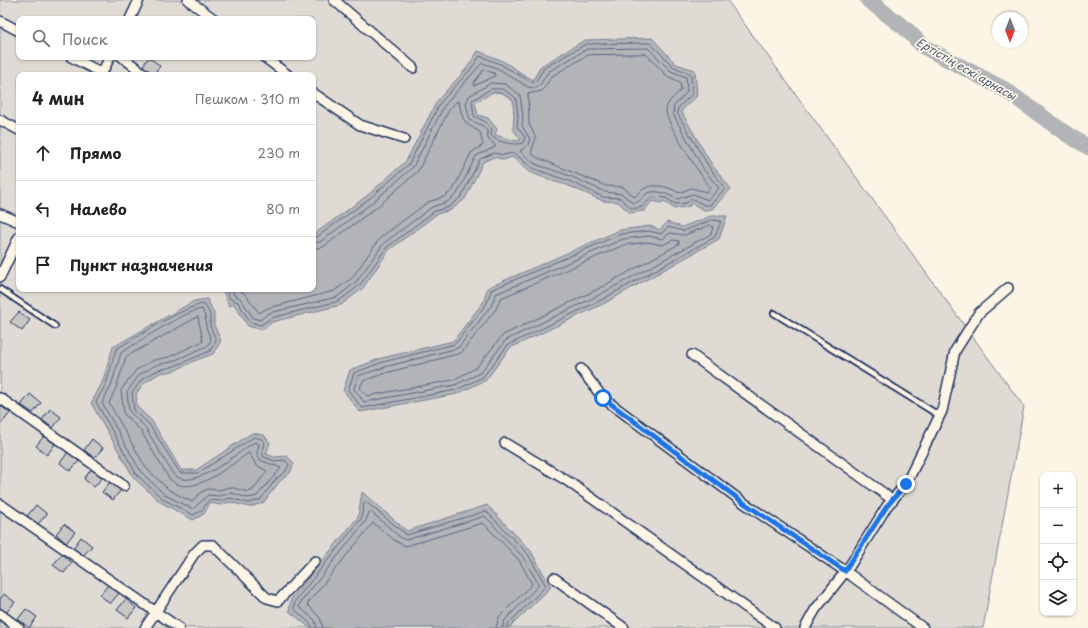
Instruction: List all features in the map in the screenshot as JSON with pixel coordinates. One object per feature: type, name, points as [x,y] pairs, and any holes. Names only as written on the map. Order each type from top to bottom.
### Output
[{"type":"street","points":[[131,16],[139,0]]},
{"type":"street","points":[[188,0],[210,16]]},
{"type":"street","points":[[334,0],[413,68]]},
{"type":"street","points":[[0,21],[16,29]]},
{"type":"street","points":[[76,60],[98,72]]},
{"type":"street","points":[[103,72],[109,60]]},
{"type":"street","points":[[126,60],[142,72]]},
{"type":"street","points":[[268,60],[284,72]]},
{"type":"street","points":[[316,95],[360,126],[404,139]]},
{"type":"street","points":[[0,120],[16,128]]},
{"type":"street","points":[[0,214],[16,221]]},
{"type":"street","points":[[0,277],[16,243]]},
{"type":"street","points":[[805,628],[815,610],[845,571],[893,500],[906,484],[940,416],[955,352],[980,313],[1008,288]]},
{"type":"street","points":[[692,354],[893,500]]},
{"type":"street","points":[[581,369],[603,398],[744,503],[845,571],[924,628]]},
{"type":"street","points":[[0,398],[124,486]]},
{"type":"street","points":[[505,443],[569,482],[775,628]]},
{"type":"street","points":[[0,504],[179,628]]},
{"type":"street","points":[[145,628],[194,554],[203,545],[213,545],[267,598],[278,601],[316,560]]},
{"type":"street","points":[[554,578],[624,628]]},
{"type":"street","points":[[0,614],[19,628]]},
{"type":"lane","points":[[0,289],[55,326]]},
{"type":"lane","points":[[774,313],[940,416]]},
{"type":"shaded area","points":[[0,0],[727,0],[1024,407],[983,628],[0,628]]},
{"type":"water","points":[[652,38],[676,64],[695,70],[697,96],[681,111],[712,165],[731,189],[712,209],[704,210],[691,203],[690,206],[674,209],[664,201],[661,203],[652,201],[644,211],[630,213],[618,202],[603,201],[567,185],[530,172],[512,157],[504,160],[494,157],[483,162],[465,199],[451,210],[437,214],[389,250],[363,288],[341,305],[272,322],[263,330],[248,326],[234,304],[229,306],[223,292],[316,292],[316,233],[368,195],[406,161],[437,101],[467,68],[478,51],[501,60],[533,80],[541,66],[585,40]],"holes":[[[493,92],[502,93],[513,100],[513,129],[521,140],[517,141],[495,135],[497,129],[488,118],[478,115],[475,103]]]},
{"type":"water","points":[[711,216],[727,216],[719,239],[603,304],[510,348],[486,380],[457,394],[360,412],[343,390],[350,370],[382,358],[453,341],[484,301],[487,288],[620,230],[650,226],[660,230],[667,222],[682,227]]},
{"type":"water","points":[[207,299],[214,313],[214,325],[221,341],[213,354],[174,371],[160,373],[144,383],[136,394],[137,407],[152,421],[181,470],[196,470],[252,433],[264,435],[270,443],[266,454],[274,457],[287,456],[294,463],[290,473],[280,481],[263,503],[249,507],[230,502],[220,505],[210,503],[204,514],[193,520],[160,502],[134,478],[91,403],[102,383],[113,347],[194,301]]},
{"type":"water","points":[[362,492],[407,531],[487,505],[531,551],[551,587],[509,628],[310,628],[289,611],[291,599],[358,517]]},
{"type":"building","points":[[147,60],[153,60],[160,66],[155,72],[148,72],[141,68]]},
{"type":"building","points":[[19,312],[30,320],[22,331],[10,322]]},
{"type":"building","points":[[30,394],[41,403],[33,413],[21,405]]},
{"type":"building","points":[[0,405],[10,413],[1,424],[0,422]]},
{"type":"building","points":[[50,409],[61,417],[53,428],[42,420]]},
{"type":"building","points":[[44,436],[55,444],[47,455],[36,446]]},
{"type":"building","points":[[92,439],[103,448],[94,458],[84,450]]},
{"type":"building","points":[[68,452],[79,461],[70,471],[60,463]]},
{"type":"building","points":[[92,468],[103,477],[94,487],[84,479]]},
{"type":"building","points":[[111,481],[121,490],[113,500],[102,492]]},
{"type":"building","points":[[36,505],[47,514],[38,524],[27,516]]},
{"type":"building","points":[[64,524],[75,532],[66,543],[56,534]]},
{"type":"building","points":[[81,537],[92,546],[83,556],[73,548]]},
{"type":"building","points":[[62,554],[72,563],[64,573],[53,565]]},
{"type":"building","points":[[108,585],[119,593],[110,604],[100,595]]},
{"type":"building","points":[[4,594],[15,602],[6,613],[0,608],[0,599]]},
{"type":"building","points":[[126,599],[136,608],[128,618],[117,610]]},
{"type":"building","points":[[26,609],[37,617],[29,628],[18,619]]},
{"type":"waterway","name":"Ертістің ескі арнасы","points":[[868,0],[906,29],[924,47],[1004,89],[1068,135],[1088,147]]},
{"type":"route","points":[[603,398],[744,503],[845,571],[887,506],[906,484]]}]
